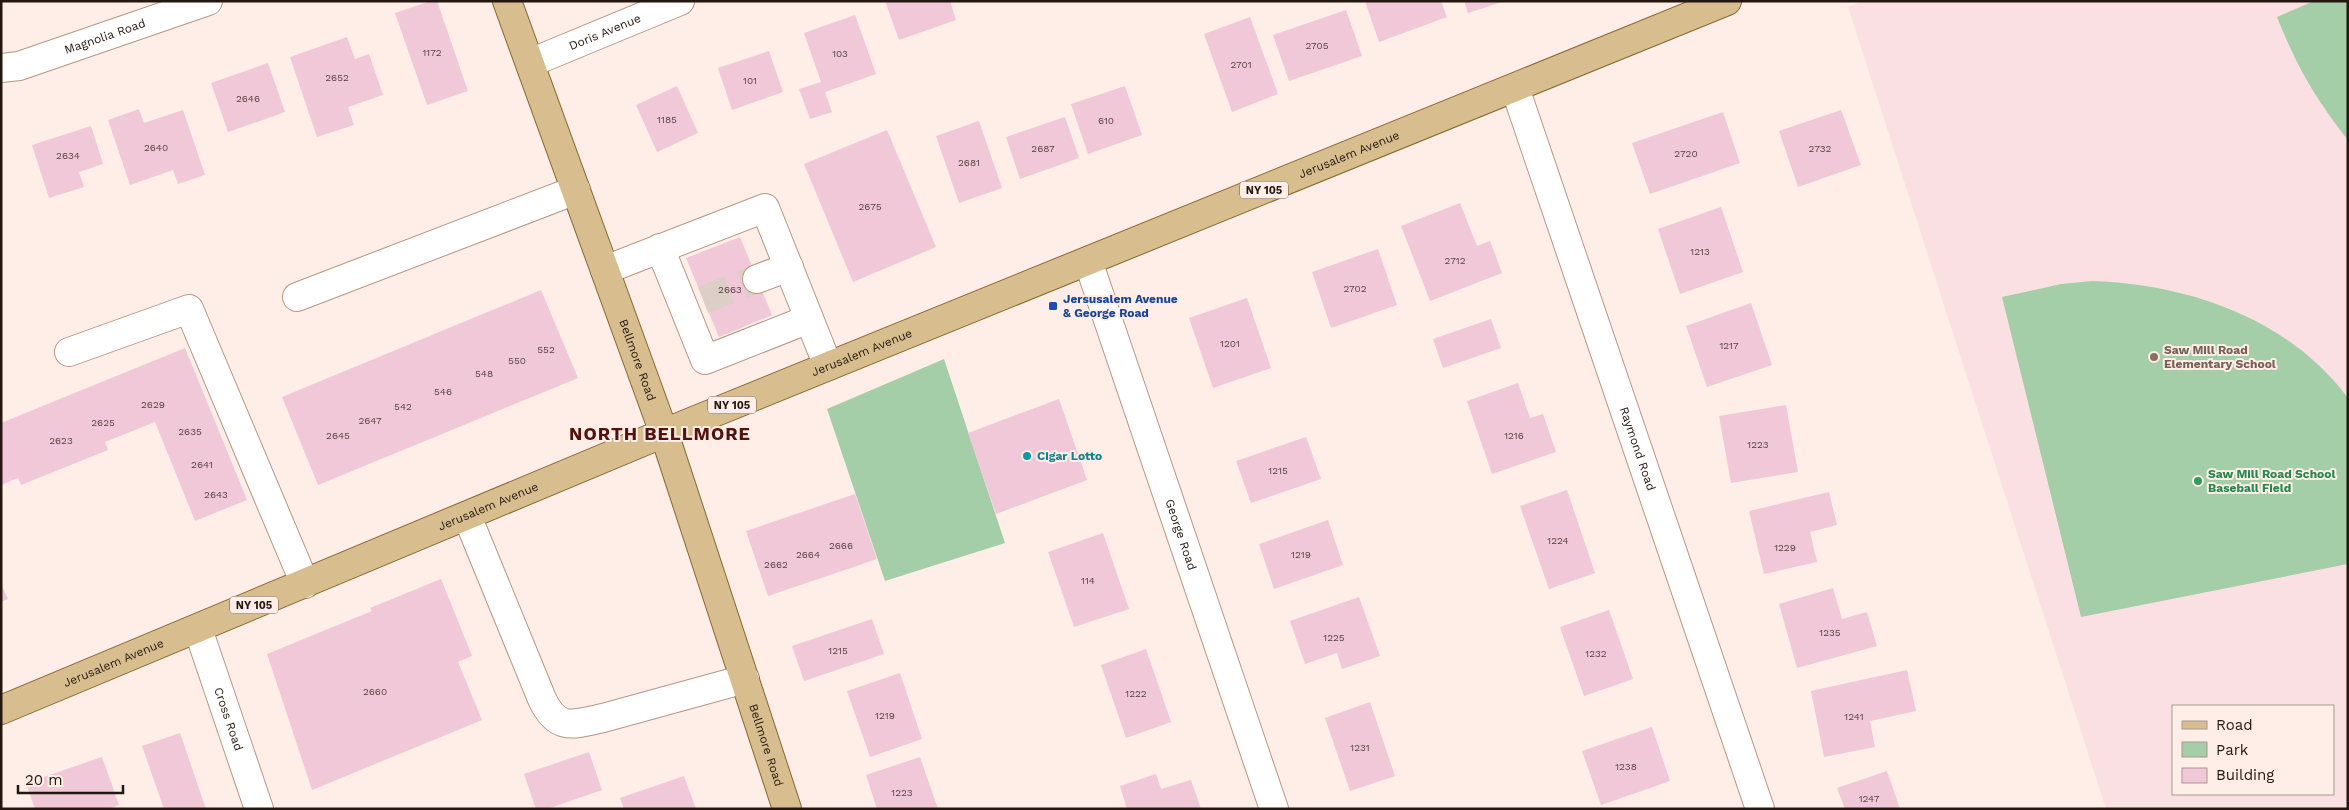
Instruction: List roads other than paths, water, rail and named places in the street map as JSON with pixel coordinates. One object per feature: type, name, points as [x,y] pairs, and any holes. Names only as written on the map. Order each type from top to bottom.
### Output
[{"type":"main road","name":"Bellmore Road","points":[[508,1],[664,433],[787,809]]},
{"type":"main road","name":"Jerusalem Avenue","points":[[1,710],[664,433],[1727,1]]},
{"type":"street","name":"Magnolia Road","points":[[1,68],[19,66],[208,1]]},
{"type":"street","name":"Doris Avenue","points":[[530,63],[680,1]]},
{"type":"street","name":"Raymond Road","points":[[1515,88],[1760,809]]},
{"type":"street","points":[[297,297],[576,190]]},
{"type":"street","points":[[605,270],[765,208],[828,366]]},
{"type":"street","points":[[660,248],[694,304],[705,360],[809,319]]},
{"type":"street","name":"George Road","points":[[1088,261],[1274,809]]},
{"type":"street","points":[[757,279],[788,267]]},
{"type":"street","points":[[69,352],[189,309],[305,584]]},
{"type":"street","points":[[467,516],[542,699],[549,714],[558,722],[579,724],[744,679]]},
{"type":"street","name":"Cross Road","points":[[198,629],[259,809]]},
{"type":"tunnel","points":[[703,300],[757,279]]},
{"type":"place","name":"Jersusalem Avenue & George Road","points":[[1053,306]]},
{"type":"place","name":"Saw Mill Road Elementary School","points":[[2154,357]]},
{"type":"place","name":"Cigar Lotto","points":[[1027,456]]},
{"type":"place","name":"Saw Mill Road School Baseball Field","points":[[2198,481]]},
{"type":"district","name":"NORTH BELLMORE","points":[[660,433]]}]
